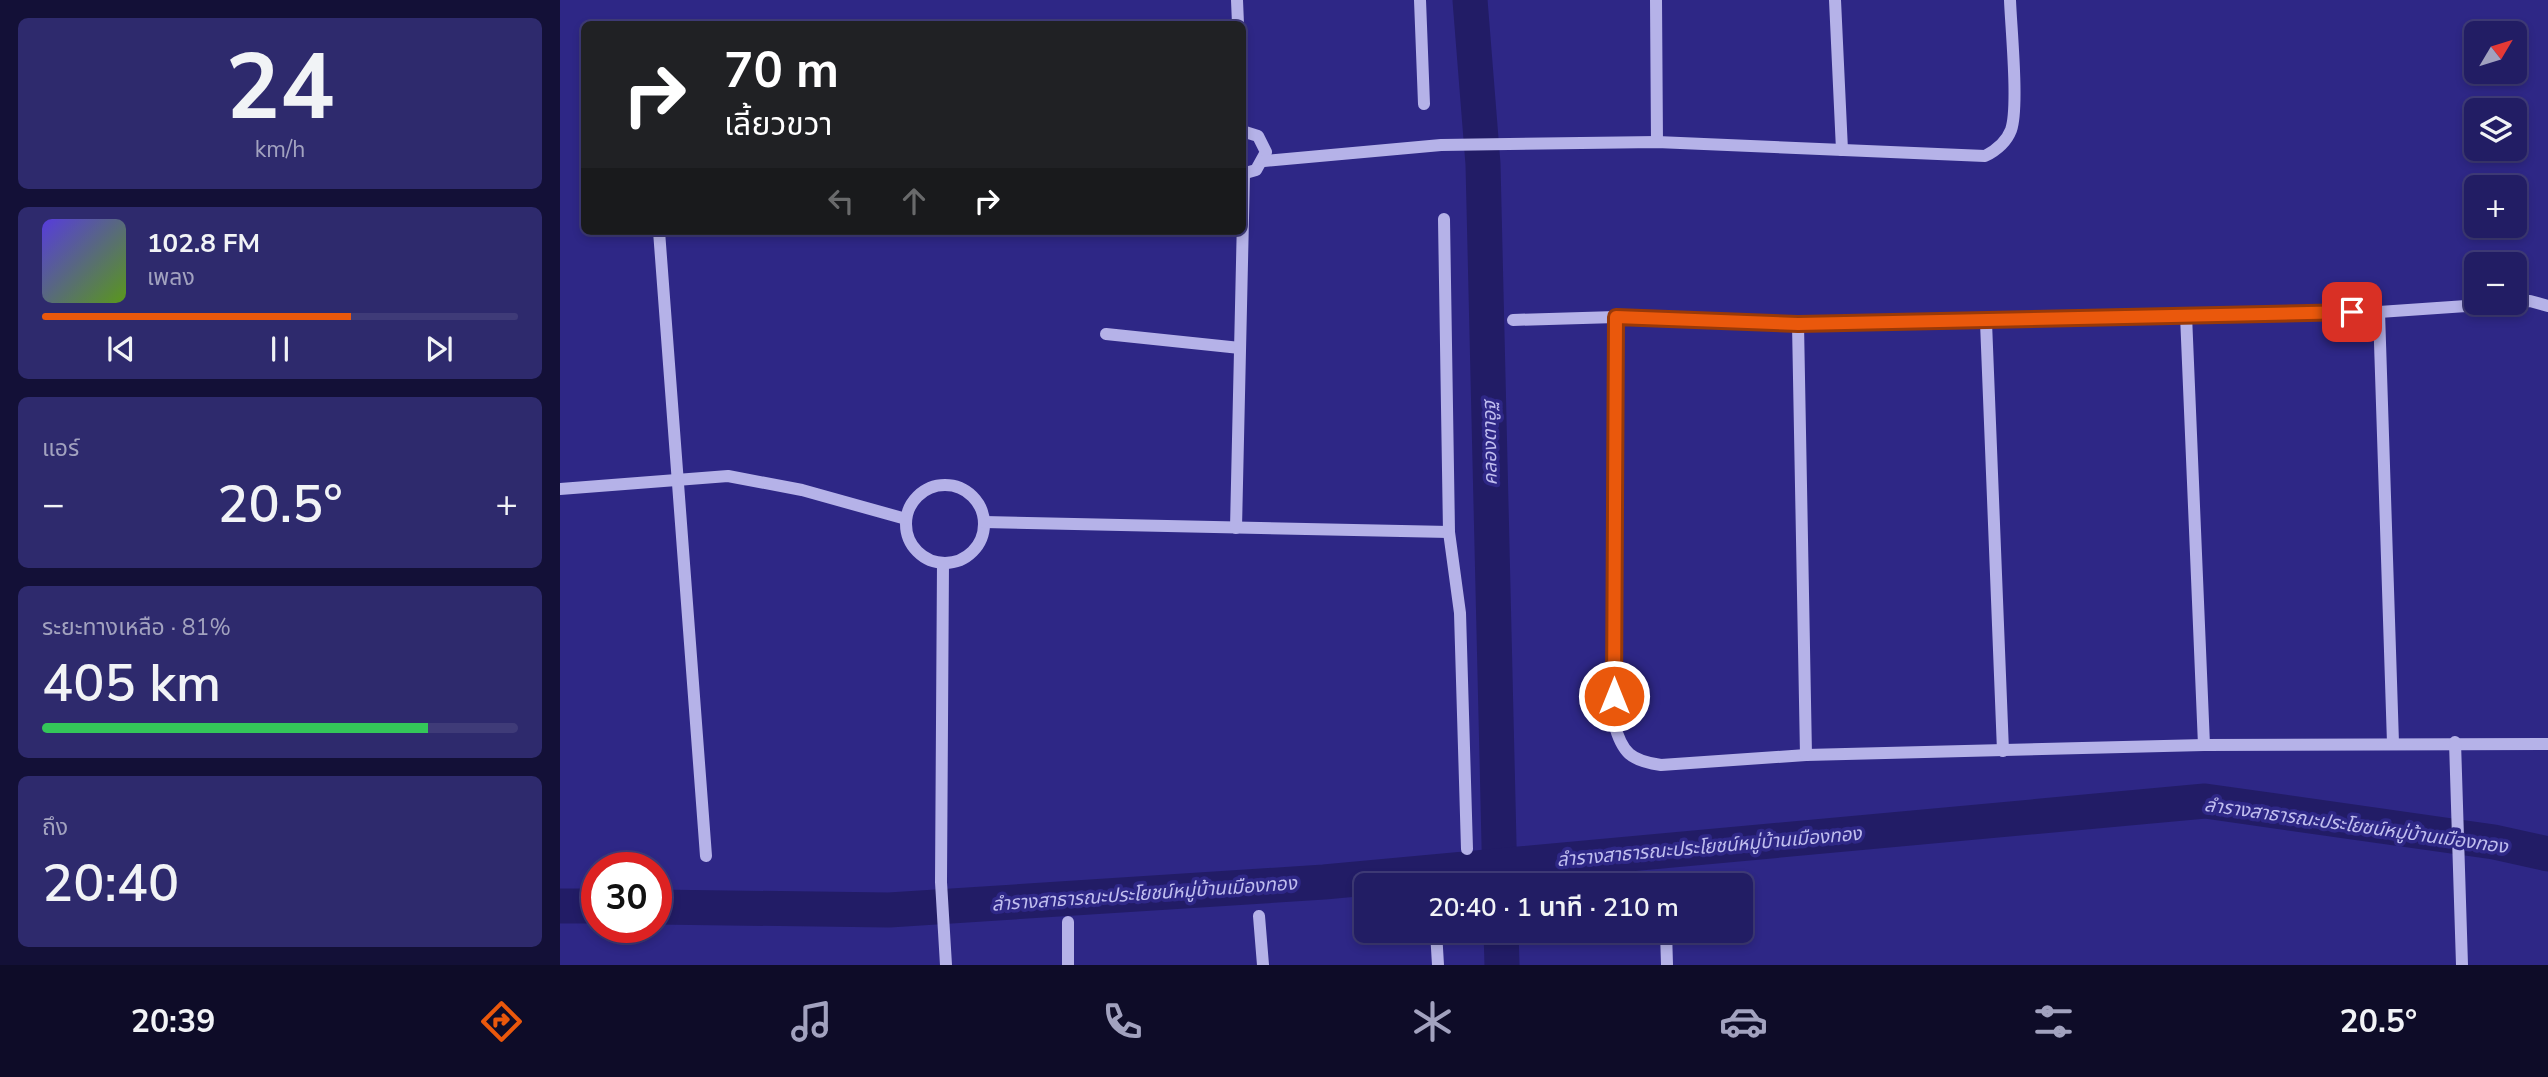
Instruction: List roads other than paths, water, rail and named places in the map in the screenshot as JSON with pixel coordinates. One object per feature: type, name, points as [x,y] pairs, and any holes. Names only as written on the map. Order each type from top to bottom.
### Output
[{"type":"street","points":[[1237,0],[1238,21]]},
{"type":"street","points":[[1420,0],[1424,104]]},
{"type":"street","points":[[1656,0],[1657,142]]},
{"type":"street","points":[[1835,0],[1842,150]]},
{"type":"street","points":[[1264,161],[1441,145],[1657,142],[1985,156],[1998,150],[2010,131],[2013,119],[2010,0]]},
{"type":"street","points":[[1246,132],[1258,136],[1264,143],[1264,161],[1256,170],[1246,173]]},
{"type":"street","points":[[1444,219],[1449,532],[1460,613],[1467,849]]},
{"type":"street","points":[[659,235],[706,856]]},
{"type":"street","points":[[1236,528],[1242,235]]},
{"type":"street","points":[[2527,301],[2548,306]]},
{"type":"street","points":[[1513,320],[1616,317],[1798,324],[1986,322],[2379,312],[2464,306]]},
{"type":"street","points":[[2379,312],[2393,743]]},
{"type":"street","points":[[2186,315],[2204,745]]},
{"type":"street","points":[[1616,317],[1614,723],[1620,744],[1639,762],[1661,765],[1806,755],[2204,745],[2455,742],[2548,744]]},
{"type":"street","points":[[1986,322],[2003,751]]},
{"type":"street","points":[[1798,324],[1806,755]]},
{"type":"street","points":[[1106,334],[1240,348]]},
{"type":"street","points":[[560,489],[728,476],[765,481],[906,519]]},
{"type":"street","points":[[938,485],[954,486],[969,494],[980,506],[984,522],[982,538],[973,552],[960,561],[943,564],[928,559],[915,549],[907,535],[906,519],[912,503],[923,492],[938,485]]},
{"type":"street","points":[[984,522],[1449,532]]},
{"type":"street","points":[[943,564],[941,882],[946,965]]},
{"type":"street","points":[[2455,742],[2462,965]]},
{"type":"street","points":[[1259,916],[1263,965]]},
{"type":"street","points":[[1068,922],[1068,965]]},
{"type":"street","points":[[1437,943],[1438,965]]},
{"type":"street","points":[[1666,943],[1667,965]]},
{"type":"waterway","name":"คลองตาอูฐ","points":[[1470,0],[1483,164],[1500,873]]},
{"type":"waterway","name":"ลำรางสาธารณะประโยชน์หมู่บ้านเมืองทอง","points":[[672,907],[889,910],[1324,882],[2205,801],[2494,842],[2548,854]]},
{"type":"waterway","name":"ลำรางสาธารณะประโยชน์หมู่บ้านเมืองทอง","points":[[560,906],[581,906]]},
{"type":"waterway","name":"คลองตาอูฐ","points":[[1501,943],[1502,965]]}]
